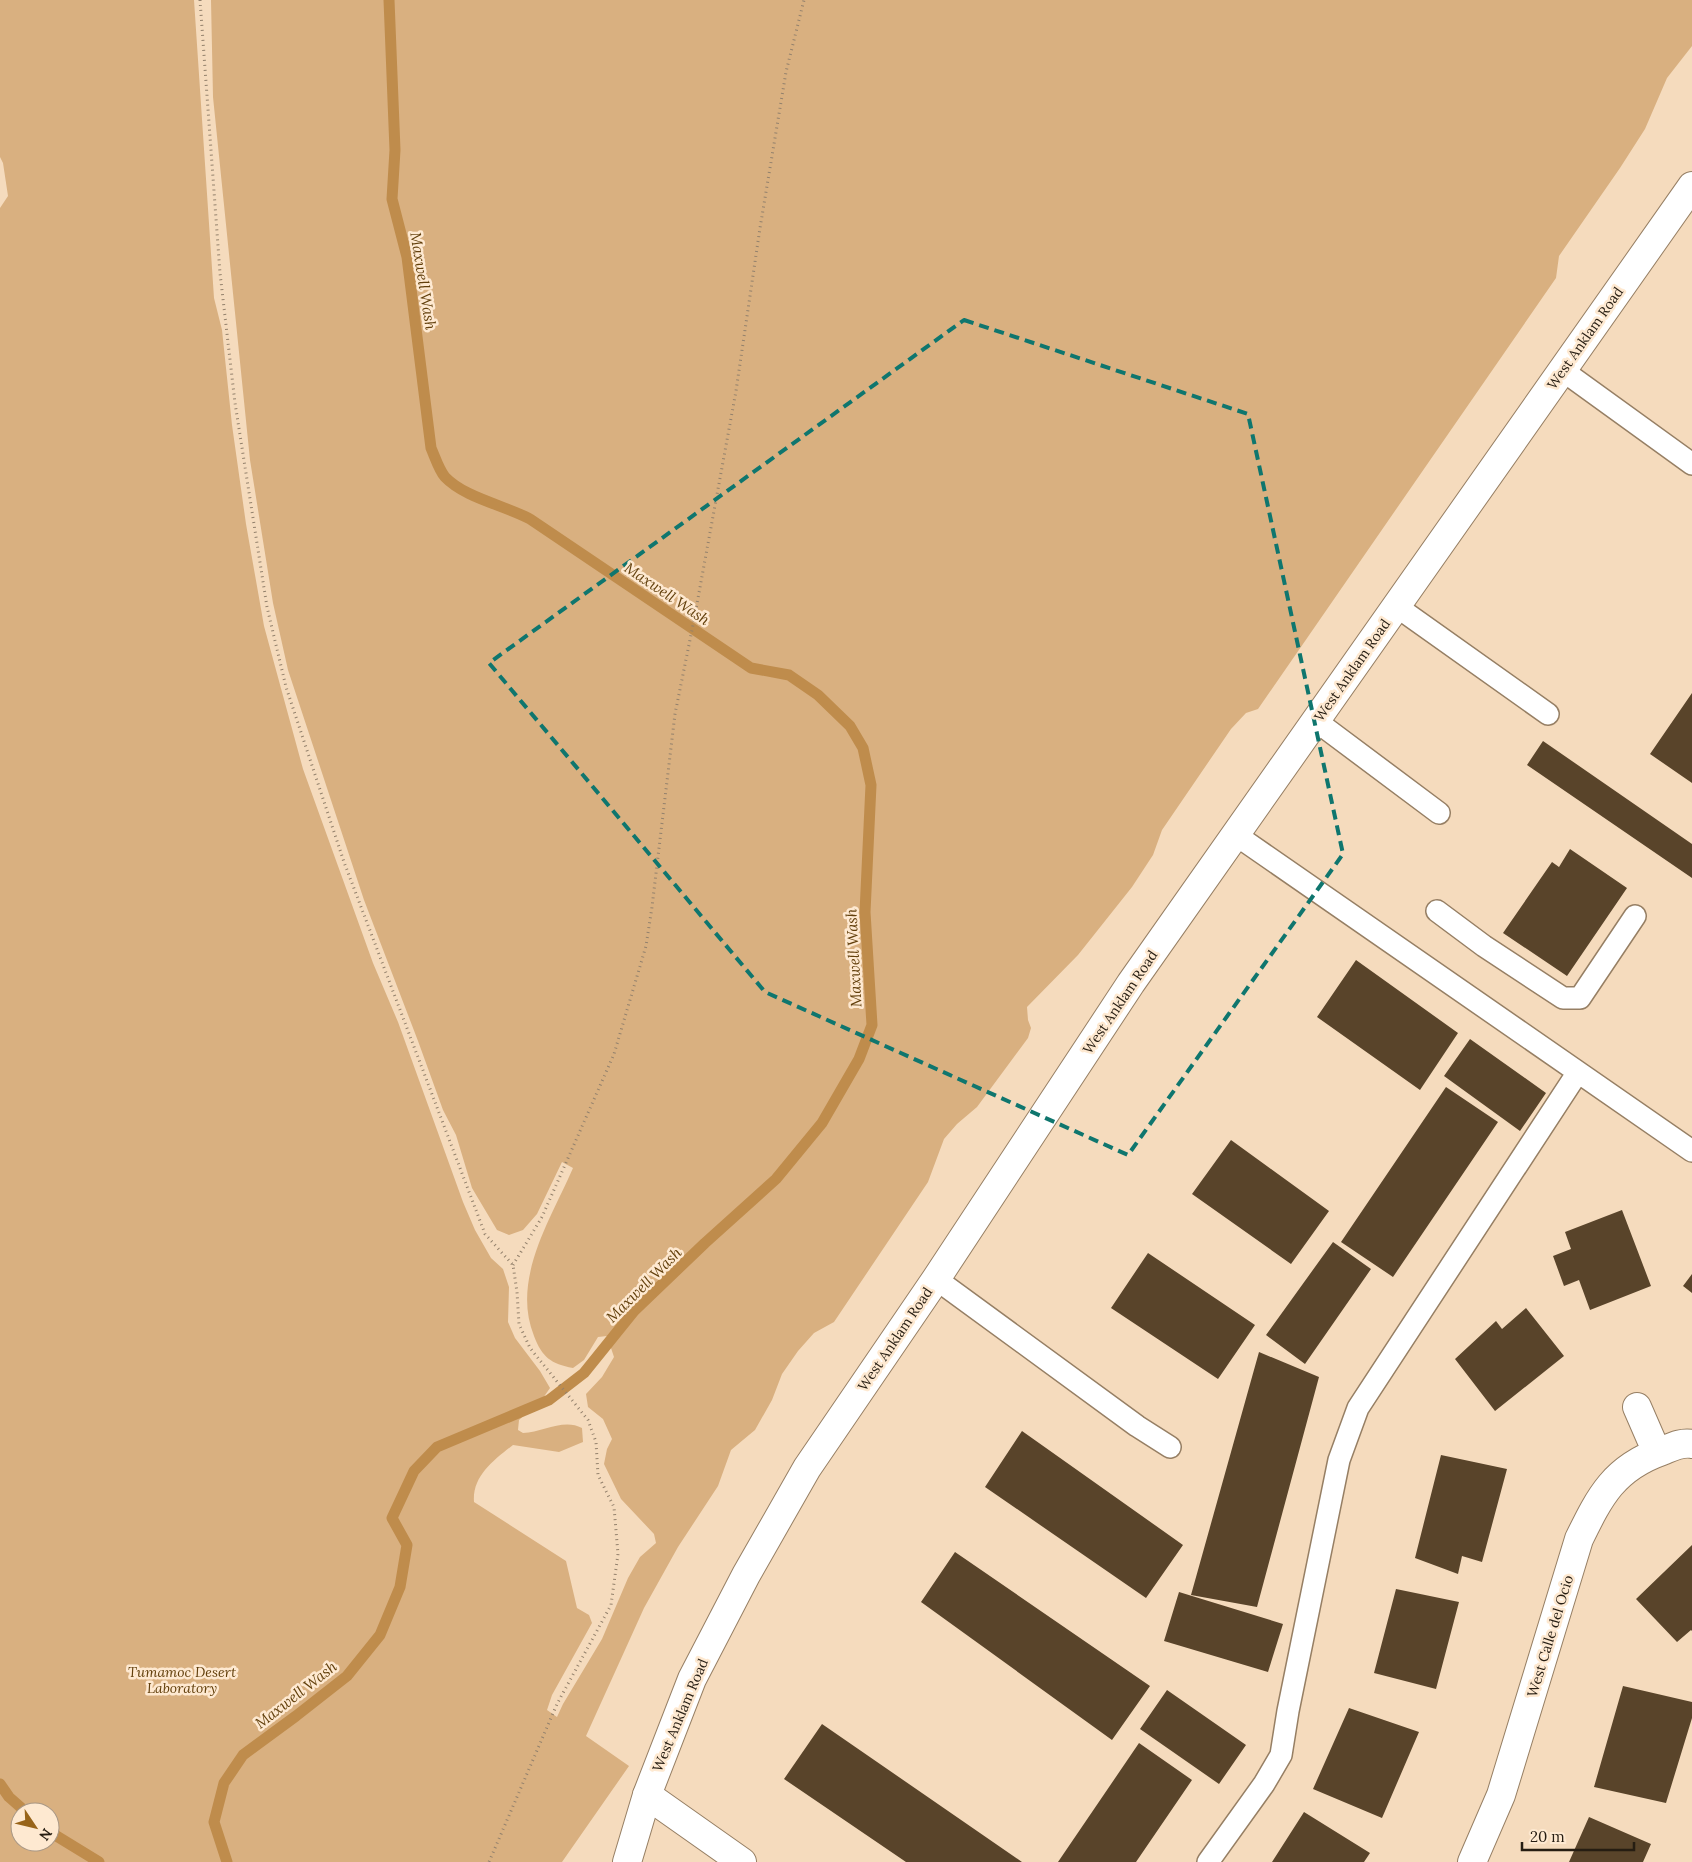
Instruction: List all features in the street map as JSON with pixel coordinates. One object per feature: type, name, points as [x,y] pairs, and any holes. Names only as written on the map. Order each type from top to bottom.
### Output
[{"type":"main road","name":"West Anklam Road","points":[[627,1862],[647,1795],[692,1679],[756,1558],[807,1468],[936,1279],[1131,983],[1692,186]]},
{"type":"main road","points":[[1637,1407],[1674,1448]]},
{"type":"main road","name":"West Calle del Ocio","points":[[1472,1862],[1501,1795],[1579,1539],[1596,1504],[1617,1476],[1674,1448]]},
{"type":"main road","points":[[647,1795],[742,1862]]},
{"type":"lane","points":[[1562,370],[1692,464]]},
{"type":"lane","points":[[1396,606],[1548,714]]},
{"type":"lane","points":[[1316,721],[1439,813]]},
{"type":"lane","points":[[1236,835],[1692,1151]]},
{"type":"lane","points":[[1438,911],[1484,946],[1563,998],[1580,998],[1635,916]]},
{"type":"lane","points":[[1208,1862],[1264,1784],[1281,1755],[1288,1711],[1339,1460],[1358,1408],[1578,1072]]},
{"type":"lane","points":[[936,1279],[1137,1426],[1170,1447]]},
{"type":"path","points":[[200,0],[220,273],[236,403],[266,606],[286,687],[344,862],[485,1234],[513,1265],[518,1292],[519,1324],[530,1348],[588,1420],[596,1442],[598,1475],[614,1507],[618,1554],[611,1605],[557,1704],[489,1862]]},
{"type":"path","points":[[513,1265],[542,1217],[614,1054],[646,946],[674,714],[694,620],[736,391],[786,72],[804,0]]},
{"type":"highlighted area","points":[[964,320],[1248,414],[1343,854],[1128,1155],[765,992],[489,663]]},
{"type":"green space","name":"Tumamoc Desert Laboratory","points":[[0,0],[194,0],[214,298],[222,330],[232,425],[246,524],[264,626],[303,769],[373,963],[398,1022],[463,1202],[475,1230],[491,1258],[503,1269],[509,1287],[508,1322],[515,1338],[540,1371],[550,1388],[543,1398],[519,1420],[518,1430],[523,1433],[568,1424],[582,1428],[583,1442],[559,1452],[513,1445],[480,1476],[474,1493],[474,1502],[566,1561],[577,1608],[589,1615],[592,1623],[552,1695],[547,1710],[557,1717],[602,1639],[628,1578],[640,1557],[656,1543],[654,1534],[621,1499],[604,1464],[607,1449],[612,1439],[603,1419],[588,1407],[586,1394],[602,1377],[614,1357],[607,1336],[598,1337],[584,1360],[573,1368],[565,1366],[553,1362],[540,1349],[528,1315],[527,1293],[530,1271],[545,1229],[573,1168],[562,1162],[537,1214],[523,1230],[509,1235],[497,1230],[472,1188],[456,1135],[443,1110],[364,900],[288,670],[273,603],[250,460],[213,97],[211,0],[1692,0],[1692,46],[1667,78],[1645,129],[1559,256],[1556,278],[1258,709],[1246,713],[1231,729],[1162,830],[1153,855],[1132,887],[1078,955],[1027,1007],[1031,1028],[1028,1038],[977,1107],[957,1124],[944,1139],[928,1182],[834,1322],[814,1333],[798,1351],[782,1374],[772,1400],[755,1430],[731,1450],[718,1486],[678,1547],[644,1608],[586,1736],[629,1766],[562,1862],[0,1862],[0,208],[8,196],[3,163],[0,157]]},
{"type":"building","points":[[1692,693],[1692,783],[1650,754]]},
{"type":"building","points":[[1543,741],[1692,844],[1692,878],[1527,765]]},
{"type":"building","points":[[1570,849],[1627,888],[1567,976],[1503,933],[1552,862],[1559,867]]},
{"type":"building","points":[[1356,960],[1458,1033],[1420,1090],[1317,1017]]},
{"type":"building","points":[[1470,1039],[1546,1093],[1520,1131],[1444,1076]]},
{"type":"building","points":[[1446,1087],[1498,1122],[1393,1277],[1341,1242]]},
{"type":"building","points":[[1231,1140],[1329,1211],[1291,1264],[1192,1194]]},
{"type":"building","points":[[1622,1210],[1651,1286],[1590,1310],[1579,1280],[1564,1286],[1553,1256],[1571,1249],[1565,1232]]},
{"type":"building","points":[[1333,1242],[1371,1269],[1305,1364],[1266,1335]]},
{"type":"building","points":[[1148,1253],[1255,1325],[1218,1379],[1111,1308]]},
{"type":"building","points":[[1692,1274],[1692,1293],[1683,1286]]},
{"type":"building","points":[[1526,1308],[1564,1356],[1495,1411],[1455,1359],[1496,1321],[1502,1329]]},
{"type":"building","points":[[1259,1352],[1319,1377],[1257,1607],[1191,1595]]},
{"type":"building","points":[[1022,1431],[1183,1545],[1146,1598],[985,1487]]},
{"type":"building","points":[[1441,1455],[1507,1469],[1482,1562],[1462,1556],[1458,1574],[1415,1558]]},
{"type":"building","points":[[1692,1545],[1692,1631],[1677,1642],[1636,1599]]},
{"type":"building","points":[[955,1552],[1150,1686],[1112,1740],[921,1602]]},
{"type":"building","points":[[1396,1589],[1459,1602],[1436,1689],[1374,1673]]},
{"type":"building","points":[[1179,1592],[1283,1624],[1268,1672],[1164,1641]]},
{"type":"building","points":[[1623,1686],[1692,1702],[1692,1718],[1666,1803],[1594,1787]]},
{"type":"building","points":[[1167,1690],[1246,1745],[1219,1784],[1140,1729]]},
{"type":"building","points":[[1349,1708],[1419,1732],[1382,1818],[1313,1789]]},
{"type":"building","points":[[822,1724],[1022,1862],[906,1862],[784,1779]]},
{"type":"building","points":[[1139,1743],[1192,1780],[1136,1862],[1058,1862]]},
{"type":"building","points":[[1304,1812],[1370,1853],[1364,1862],[1272,1862]]},
{"type":"building","points":[[1589,1817],[1651,1844],[1643,1862],[1569,1862]]},
{"type":"waterway","name":"Maxwell Wash","points":[[227,1862],[214,1822],[224,1783],[243,1755],[347,1676],[380,1635],[400,1587],[407,1545],[392,1518],[414,1471],[437,1447],[549,1400],[584,1373],[634,1311],[776,1179],[822,1123],[859,1059],[872,1025],[865,912],[871,785],[863,748],[850,726],[818,695],[789,675],[751,668],[530,519],[474,496],[453,484],[445,477],[439,467],[431,448],[407,257],[392,199],[395,150],[389,0]]},
{"type":"waterway","points":[[0,1784],[15,1802]]},
{"type":"waterway","points":[[60,1838],[99,1862]]}]
